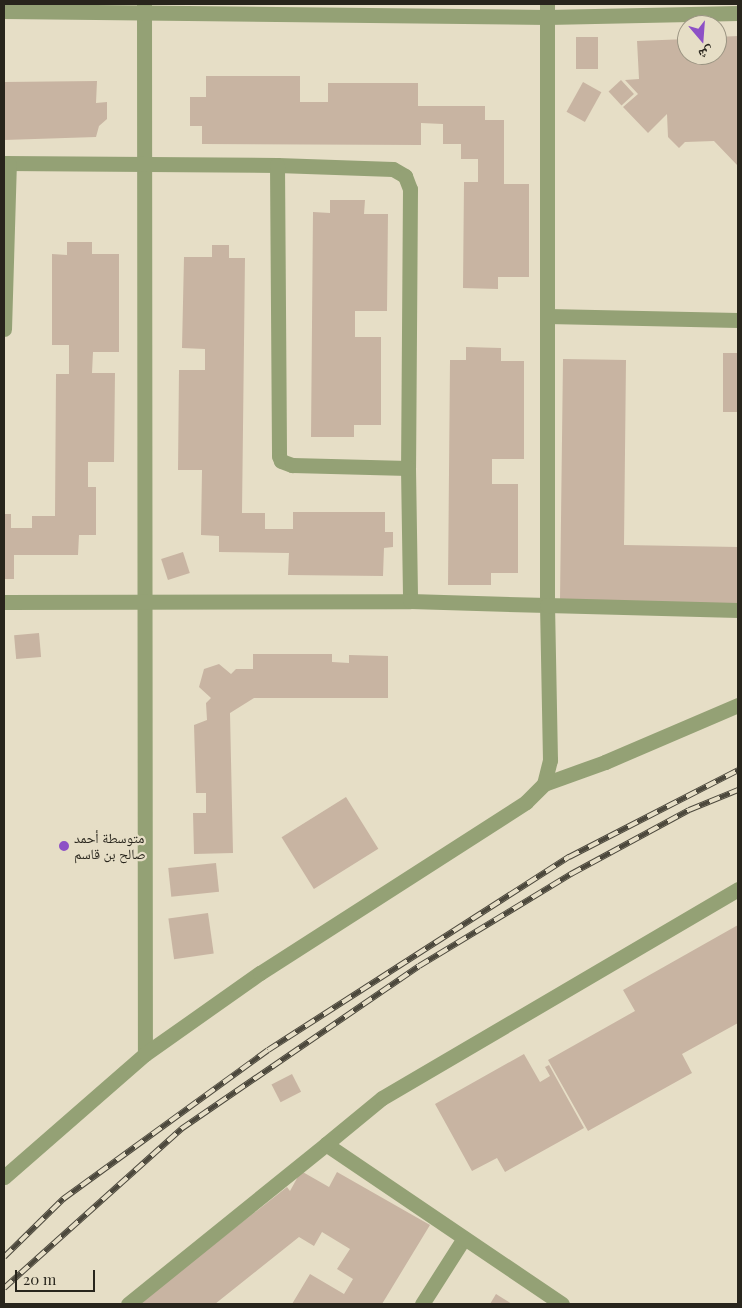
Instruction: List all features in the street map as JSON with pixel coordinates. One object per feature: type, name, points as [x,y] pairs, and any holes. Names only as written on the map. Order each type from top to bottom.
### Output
[{"type":"street","points":[[144,8],[146,1054]]},
{"type":"street","points":[[4,11],[144,8],[738,13]]},
{"type":"street","points":[[544,784],[550,760],[547,11]]},
{"type":"street","points":[[4,329],[6,164],[145,162],[393,169],[400,171],[408,180],[410,601]]},
{"type":"street","points":[[277,165],[279,456],[281,461],[292,465],[408,468]]},
{"type":"street","points":[[547,316],[738,320]]},
{"type":"street","points":[[4,602],[410,601],[738,610]]},
{"type":"street","points":[[4,1177],[146,1054],[260,973],[526,802],[544,784],[605,762],[738,705]]},
{"type":"street","points":[[128,1304],[382,1098],[738,889]]},
{"type":"street","points":[[326,1144],[562,1304]]},
{"type":"street","points":[[422,1304],[464,1238]]},
{"type":"building","points":[[738,36],[738,166],[714,141],[685,142],[679,148],[668,137],[667,114],[648,133],[623,107],[638,94],[625,80],[639,79],[637,41],[677,39],[677,65],[727,65],[727,37]]},
{"type":"building","points":[[576,37],[598,37],[598,69],[576,69]]},
{"type":"building","points":[[206,76],[300,76],[300,102],[328,102],[328,83],[418,83],[418,106],[485,106],[485,120],[504,120],[504,184],[529,184],[529,277],[498,277],[498,289],[463,288],[464,182],[478,182],[478,159],[461,159],[461,144],[443,144],[443,124],[421,123],[421,145],[202,144],[202,126],[190,126],[190,97],[206,97]]},
{"type":"building","points":[[621,80],[634,94],[622,105],[609,92]]},
{"type":"building","points":[[97,81],[96,103],[107,102],[107,119],[99,126],[96,137],[4,140],[4,82]]},
{"type":"building","points":[[583,82],[601,92],[585,122],[567,112]]},
{"type":"building","points":[[330,200],[365,200],[364,214],[388,214],[387,311],[355,311],[355,337],[381,337],[381,425],[354,425],[354,437],[311,437],[313,212],[330,213]]},
{"type":"building","points":[[67,242],[92,242],[92,254],[119,254],[119,352],[93,352],[92,373],[115,373],[114,462],[88,462],[88,487],[96,487],[96,535],[79,535],[78,555],[14,555],[14,579],[4,579],[4,514],[11,514],[11,528],[32,528],[32,516],[55,516],[56,374],[69,374],[69,345],[52,345],[52,254],[67,255]]},
{"type":"building","points":[[212,245],[229,245],[229,258],[245,258],[242,513],[265,513],[265,529],[293,529],[293,512],[385,512],[385,532],[393,532],[393,547],[384,548],[383,576],[288,575],[289,553],[219,552],[219,536],[201,535],[202,470],[178,470],[179,370],[205,370],[205,349],[182,348],[184,257],[212,257]]},
{"type":"building","points":[[466,347],[501,348],[501,361],[524,361],[524,459],[492,459],[492,484],[518,484],[518,573],[491,573],[491,585],[448,585],[450,360],[466,360]]},
{"type":"building","points":[[723,353],[738,353],[738,412],[723,412]]},
{"type":"building","points":[[563,359],[626,360],[624,545],[738,547],[738,604],[560,600]]},
{"type":"building","points":[[183,552],[190,573],[168,580],[161,559]]},
{"type":"building","points":[[39,633],[41,657],[16,659],[14,635]]},
{"type":"building","points":[[253,654],[332,654],[332,662],[349,663],[349,655],[388,656],[388,698],[254,698],[230,713],[233,853],[194,854],[193,813],[206,813],[206,793],[196,793],[194,725],[207,720],[206,703],[211,698],[199,687],[204,669],[219,664],[231,674],[236,669],[253,669]]},
{"type":"building","points":[[346,797],[378,849],[314,889],[282,837]]},
{"type":"building","points":[[216,863],[219,892],[171,897],[168,868]]},
{"type":"building","points":[[208,913],[214,954],[174,959],[168,919]]},
{"type":"building","points":[[738,925],[738,1023],[682,1054],[692,1073],[588,1131],[548,1060],[635,1011],[623,990]]},
{"type":"building","points":[[524,1054],[540,1082],[550,1076],[545,1067],[549,1065],[584,1128],[505,1172],[497,1158],[472,1171],[435,1104]]},
{"type":"building","points":[[292,1074],[301,1092],[281,1102],[272,1084]]},
{"type":"building","points":[[301,1171],[329,1187],[337,1172],[430,1225],[382,1304],[292,1304],[310,1274],[344,1294],[353,1279],[337,1269],[350,1249],[322,1232],[314,1246],[299,1237],[215,1304],[138,1304],[287,1187],[290,1191]]},
{"type":"building","points":[[496,1294],[512,1304],[490,1304]]},
{"type":"railway","points":[[4,1257],[63,1199],[268,1050],[569,857],[738,770]]},
{"type":"railway","points":[[4,1288],[181,1129],[419,966],[571,874],[689,810],[738,790]]},
{"type":"place","name":"متوسطة أحمد صالح بن قاسم","points":[[64,846]]}]
